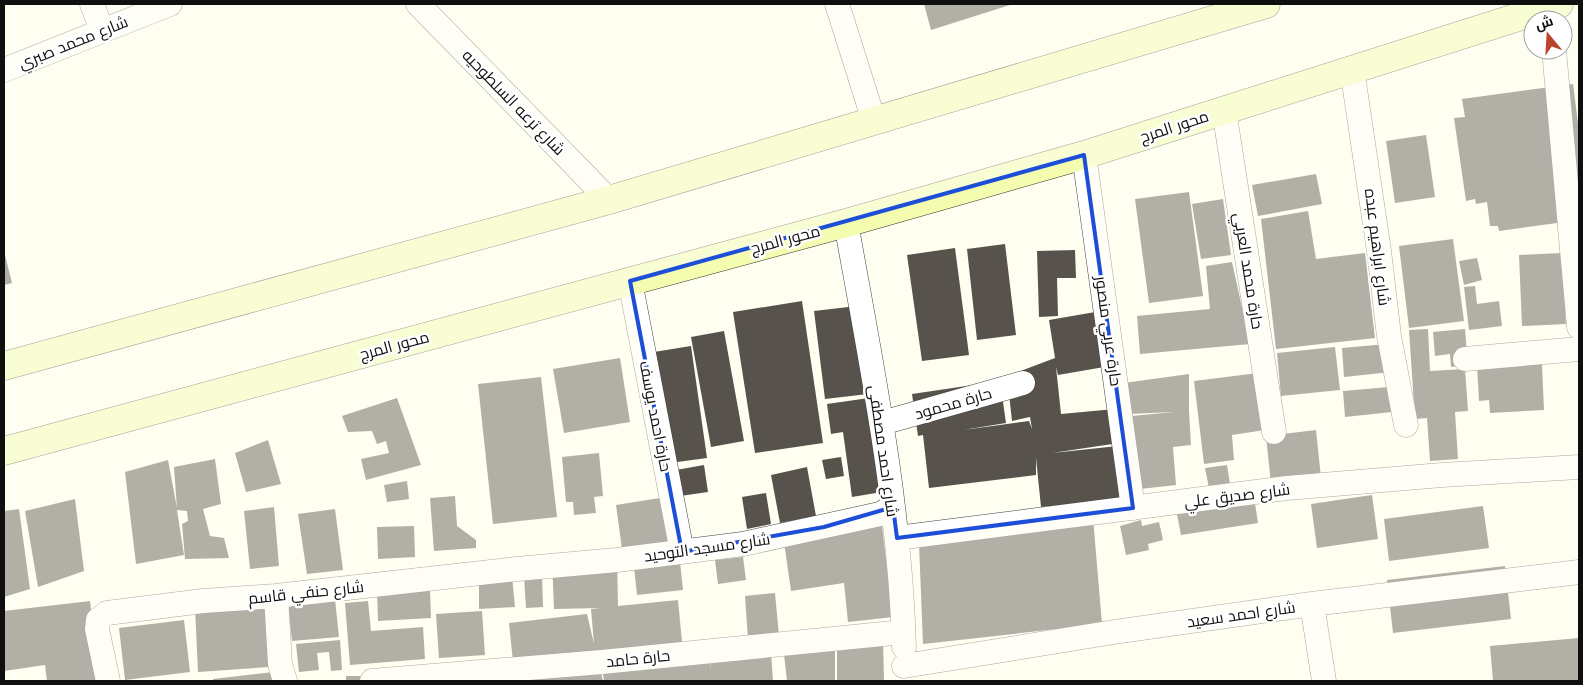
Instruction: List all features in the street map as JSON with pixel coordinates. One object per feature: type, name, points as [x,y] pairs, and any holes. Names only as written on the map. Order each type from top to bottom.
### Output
[{"type":"main road","points":[[4,366],[609,200],[1266,4]]},
{"type":"main road","name":"محور المرج","points":[[4,451],[846,223],[1084,155],[1352,69],[1523,19]]},
{"type":"street","points":[[92,4],[102,31]]},
{"type":"street","name":"شارع محمد صبري","points":[[4,70],[170,4]]},
{"type":"street","name":"شارع ترعه السلطوحيه","points":[[418,4],[609,200]]},
{"type":"street","points":[[837,4],[874,121]]},
{"type":"street","points":[[1555,60],[1579,328]]},
{"type":"street","name":"شارع ابراهيم عبده","points":[[1352,69],[1380,251],[1389,336],[1406,425]]},
{"type":"street","name":"حارة محمد العربي","points":[[1224,110],[1274,432]]},
{"type":"street","name":"حارة عربي منصور","points":[[1084,155],[1133,508]]},
{"type":"street","name":"شارع احمد مصطفى","points":[[846,223],[882,423],[894,507],[904,632],[905,674]]},
{"type":"street","name":"حارة احمد يوسف","points":[[630,281],[682,552]]},
{"type":"street","points":[[1465,359],[1579,349]]},
{"type":"street","name":"حارة محمود","points":[[882,423],[1024,383]]},
{"type":"street","name":"شارع صديق علي","points":[[897,538],[1287,488],[1442,475],[1579,467]]},
{"type":"street","name":"شارع مسجد التوحيد","points":[[517,569],[617,560],[743,544],[880,514],[894,507]]},
{"type":"street","name":"شارع حنفي قاسم","points":[[108,681],[97,629],[98,620],[101,616],[107,614],[203,601],[276,596],[517,569]]},
{"type":"street","name":"شارع احمد سعيد","points":[[905,674],[1114,632],[1312,604],[1579,572]]},
{"type":"street","points":[[276,596],[280,664],[284,681]]},
{"type":"street","points":[[1312,604],[1324,681]]},
{"type":"street","name":"حارة حامد","points":[[372,681],[602,662],[904,632]]},
{"type":"highlighted area","points":[[1084,155],[1133,508],[897,538],[893,507],[824,527],[682,552],[630,281]]},
{"type":"building","points":[[924,4],[1013,4],[931,30]]},
{"type":"building","points":[[1573,84],[1579,131],[1579,220],[1499,231],[1498,226],[1490,226],[1487,202],[1476,204],[1475,199],[1466,201],[1454,118],[1465,117],[1462,99]]},
{"type":"building","points":[[1426,135],[1435,197],[1395,203],[1386,141]]},
{"type":"building","points":[[1316,174],[1322,204],[1258,216],[1252,185]]},
{"type":"building","points":[[1189,192],[1203,296],[1149,303],[1135,199]]},
{"type":"building","points":[[1223,199],[1231,255],[1201,259],[1192,204]]},
{"type":"building","points":[[1308,211],[1316,259],[1365,253],[1375,338],[1276,349],[1261,219]]},
{"type":"building","points":[[1453,239],[1464,321],[1409,328],[1399,246]]},
{"type":"building","points":[[1005,244],[1016,335],[977,340],[967,249]]},
{"type":"building","points":[[955,248],[969,355],[922,361],[907,255]]},
{"type":"building","points":[[1075,250],[1076,278],[1057,278],[1058,316],[1039,317],[1037,251]]},
{"type":"building","points":[[4,251],[12,283],[4,285]]},
{"type":"building","points":[[1562,253],[1566,324],[1522,326],[1519,255]]},
{"type":"building","points":[[1477,258],[1482,280],[1464,285],[1459,261]]},
{"type":"building","points":[[1232,262],[1250,344],[1140,354],[1137,316],[1210,309],[1206,266]]},
{"type":"building","points":[[1475,286],[1477,304],[1499,301],[1502,326],[1469,330],[1464,287]]},
{"type":"building","points":[[802,301],[823,443],[755,453],[733,312]]},
{"type":"building","points":[[857,306],[868,394],[825,399],[814,311]]},
{"type":"building","points":[[1101,311],[1110,366],[1058,375],[1056,367],[1061,414],[1115,409],[1119,443],[1052,453],[1118,446],[1123,499],[1041,507],[1036,458],[1036,475],[929,488],[923,435],[918,436],[912,394],[1000,381],[1006,423],[963,430],[1029,421],[1032,429],[1030,417],[1012,421],[1007,376],[1055,358],[1049,320]]},
{"type":"building","points":[[1428,329],[1430,371],[1465,369],[1468,411],[1455,412],[1458,459],[1430,461],[1427,418],[1415,419],[1409,330]]},
{"type":"building","points":[[1465,329],[1468,365],[1451,367],[1450,354],[1435,356],[1433,332]]},
{"type":"building","points":[[724,331],[744,441],[711,447],[691,337]]},
{"type":"building","points":[[1397,343],[1400,371],[1344,377],[1342,348]]},
{"type":"building","points":[[1541,344],[1544,410],[1490,413],[1489,400],[1479,401],[1476,347]]},
{"type":"building","points":[[691,346],[707,458],[670,463],[654,352]]},
{"type":"building","points":[[1335,347],[1340,390],[1281,396],[1277,353]]},
{"type":"building","points":[[620,358],[630,422],[564,433],[553,369]]},
{"type":"building","points":[[1258,373],[1265,430],[1232,435],[1234,460],[1204,464],[1194,381]]},
{"type":"building","points":[[1189,374],[1191,445],[1173,447],[1176,485],[1140,489],[1121,417],[1174,412],[1128,414],[1124,383]]},
{"type":"building","points":[[541,377],[557,517],[493,524],[478,384]]},
{"type":"building","points":[[1389,387],[1392,412],[1345,417],[1343,391]]},
{"type":"building","points":[[397,398],[421,465],[366,480],[361,459],[389,453],[386,441],[377,444],[372,431],[348,432],[342,416]]},
{"type":"building","points":[[869,398],[882,492],[852,497],[843,432],[831,434],[827,404]]},
{"type":"building","points":[[1316,430],[1321,478],[1271,484],[1266,436]]},
{"type":"building","points":[[268,440],[281,484],[246,492],[235,453]]},
{"type":"building","points":[[599,453],[603,496],[594,497],[596,513],[574,515],[573,502],[566,502],[562,457]]},
{"type":"building","points":[[841,457],[844,476],[826,479],[822,460]]},
{"type":"building","points":[[215,459],[221,504],[203,509],[210,536],[224,538],[229,558],[185,559],[182,524],[188,521],[187,511],[177,510],[184,555],[136,564],[125,472],[168,460],[177,508],[174,467]]},
{"type":"building","points":[[704,465],[708,492],[680,496],[676,470]]},
{"type":"building","points":[[1227,465],[1230,484],[1209,488],[1205,468]]},
{"type":"building","points":[[807,467],[816,516],[780,523],[771,475]]},
{"type":"building","points":[[407,481],[409,499],[387,502],[384,485]]},
{"type":"building","points":[[766,493],[771,524],[747,529],[742,497]]},
{"type":"building","points":[[1372,495],[1378,539],[1317,548],[1311,504]]},
{"type":"building","points":[[455,496],[457,526],[476,540],[476,548],[434,551],[430,498]]},
{"type":"building","points":[[666,497],[672,542],[678,543],[683,590],[637,595],[632,548],[622,549],[616,505]]},
{"type":"building","points":[[1254,497],[1258,523],[1181,535],[1176,509]]},
{"type":"building","points":[[75,499],[84,571],[38,587],[25,511]]},
{"type":"building","points":[[1483,506],[1489,548],[1389,561],[1384,519]]},
{"type":"building","points":[[274,507],[279,566],[250,569],[244,511]]},
{"type":"building","points":[[19,509],[30,589],[4,597],[4,511]]},
{"type":"building","points":[[335,509],[343,570],[307,574],[298,514]]},
{"type":"building","points":[[880,509],[893,617],[848,622],[844,583],[791,591],[782,528]]},
{"type":"building","points":[[1093,518],[1102,624],[923,644],[919,544]]},
{"type":"building","points":[[1141,520],[1142,526],[1159,522],[1163,540],[1148,544],[1149,550],[1126,555],[1120,526]]},
{"type":"building","points":[[414,526],[415,557],[378,559],[377,527]]},
{"type":"building","points":[[617,556],[618,606],[678,600],[682,642],[596,651],[603,681],[515,681],[509,623],[587,614],[594,644],[591,609],[600,608],[554,609],[552,561]]},
{"type":"building","points":[[743,557],[746,580],[718,584],[715,560]]},
{"type":"building","points":[[1505,566],[1511,619],[1393,633],[1387,580]]},
{"type":"building","points":[[542,575],[543,607],[526,608],[524,576]]},
{"type":"building","points":[[512,576],[515,607],[479,609],[479,580]]},
{"type":"building","points":[[430,589],[431,618],[378,621],[377,591]]},
{"type":"building","points":[[775,593],[779,636],[748,639],[745,596]]},
{"type":"building","points":[[335,599],[339,637],[292,641],[288,604]]},
{"type":"building","points":[[90,601],[97,659],[109,681],[47,681],[45,665],[4,671],[4,611]]},
{"type":"building","points":[[368,601],[371,631],[423,627],[425,659],[350,665],[345,603]]},
{"type":"building","points":[[267,607],[270,667],[198,672],[195,608]]},
{"type":"building","points":[[482,611],[485,655],[439,658],[436,614]]},
{"type":"building","points":[[184,620],[190,672],[125,680],[119,628]]},
{"type":"building","points":[[1579,638],[1579,681],[1493,681],[1490,646]]},
{"type":"building","points":[[340,640],[342,670],[331,671],[329,652],[317,653],[319,670],[299,672],[296,644]]},
{"type":"building","points":[[883,640],[884,681],[837,681],[837,641]]},
{"type":"building","points":[[835,642],[835,681],[787,681],[783,645]]},
{"type":"building","points":[[709,651],[711,671],[710,653],[771,652],[773,681],[604,681],[602,665]]},
{"type":"building","points":[[273,672],[274,681],[213,681],[213,679]]},
{"type":"building","points":[[346,676],[381,676],[381,681],[346,681]]}]
